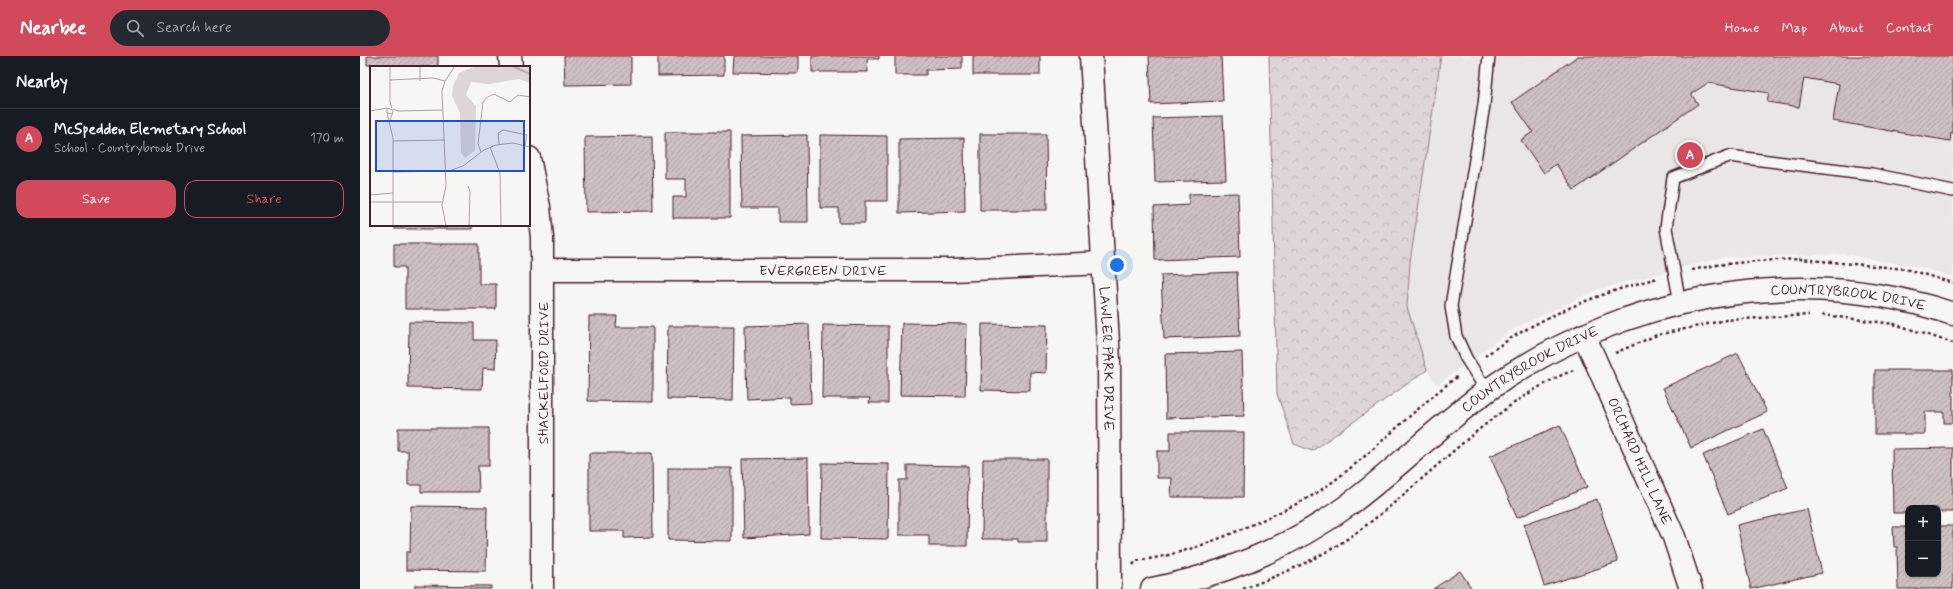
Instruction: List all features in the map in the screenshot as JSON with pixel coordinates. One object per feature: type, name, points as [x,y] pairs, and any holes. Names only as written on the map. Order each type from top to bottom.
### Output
[{"type":"street","points":[[510,56],[511,66]]},
{"type":"street","name":"LAWLER PARK DRIVE","points":[[1091,56],[1104,263],[1111,414],[1110,589]]},
{"type":"street","name":"SHACKELFORD DRIVE","points":[[530,163],[539,206],[543,270],[542,589]]},
{"type":"street","name":"EVERGREEN DRIVE","points":[[543,270],[953,270],[1104,263]]},
{"type":"street","name":"COUNTRYBROOK DRIVE","points":[[1152,589],[1205,577],[1235,567],[1265,554],[1321,524],[1373,486],[1487,391],[1524,366],[1584,335],[1618,321],[1680,303],[1723,295],[1760,291],[1832,291],[1905,301],[1953,314]]},
{"type":"street","name":"ORCHARD HILL LANE","points":[[1584,335],[1674,537],[1691,589]]},
{"type":"lane","points":[[1487,391],[1466,358],[1456,336],[1451,306],[1484,105],[1489,56]]},
{"type":"lane","points":[[1680,303],[1666,228],[1673,178],[1729,156],[1872,174],[1953,191]]},
{"type":"path","points":[[1818,314],[1894,324],[1953,342]]},
{"type":"path","points":[[1243,589],[1313,559],[1357,532],[1509,406],[1562,374],[1657,335],[1726,320],[1810,315]]},
{"type":"shaded area","points":[[1441,56],[1953,56],[1953,277],[1923,268],[1844,254],[1724,257],[1599,289],[1511,330],[1437,385],[1427,370],[1407,307],[1410,262]]},
{"type":"green space","points":[[1269,56],[1441,56],[1410,262],[1407,307],[1427,370],[1312,451],[1294,444],[1277,394]]},
{"type":"building","points":[[367,56],[438,56],[438,66],[367,65]]},
{"type":"building","points":[[564,56],[631,56],[631,84],[565,85]]},
{"type":"building","points":[[658,56],[724,56],[724,75],[658,76]]},
{"type":"building","points":[[734,56],[798,56],[798,73],[733,72]]},
{"type":"building","points":[[812,56],[879,56],[879,59],[867,59],[868,72],[812,72]]},
{"type":"building","points":[[895,56],[962,56],[962,69],[926,70],[926,75],[895,75]]},
{"type":"building","points":[[973,56],[1040,56],[1040,75],[973,75]]},
{"type":"building","points":[[1149,56],[1221,56],[1223,101],[1151,104]]},
{"type":"building","points":[[1578,56],[1953,56],[1953,133],[1951,133],[1950,141],[1833,121],[1839,84],[1804,78],[1799,107],[1767,102],[1769,93],[1708,83],[1691,94],[1698,104],[1574,190],[1556,164],[1544,173],[1521,140],[1533,132],[1512,102]]},
{"type":"building","points":[[1223,116],[1226,180],[1155,182],[1153,118]]},
{"type":"building","points":[[665,132],[730,132],[730,218],[673,218],[673,197],[686,197],[686,179],[665,179]]},
{"type":"building","points":[[980,134],[1046,134],[1047,210],[980,210]]},
{"type":"building","points":[[807,135],[808,222],[778,222],[778,208],[742,208],[741,136]]},
{"type":"building","points":[[820,135],[887,136],[887,201],[865,201],[865,223],[839,223],[839,208],[820,208]]},
{"type":"building","points":[[652,136],[653,211],[586,212],[585,137]]},
{"type":"building","points":[[964,138],[965,211],[899,213],[899,139]]},
{"type":"building","points":[[1238,193],[1240,257],[1155,260],[1154,207],[1189,205],[1189,194]]},
{"type":"building","points":[[395,226],[472,226],[472,229],[395,229]]},
{"type":"building","points":[[394,244],[479,244],[479,284],[496,284],[496,309],[405,309],[405,267],[394,267]]},
{"type":"building","points":[[1237,272],[1240,336],[1164,339],[1161,275]]},
{"type":"building","points":[[589,316],[617,316],[616,327],[653,327],[653,402],[588,401]]},
{"type":"building","points":[[409,322],[474,323],[474,340],[496,340],[495,369],[483,368],[482,389],[408,388]]},
{"type":"building","points":[[902,323],[967,324],[965,396],[900,395]]},
{"type":"building","points":[[809,324],[811,403],[790,404],[790,397],[747,399],[745,326]]},
{"type":"building","points":[[982,324],[1047,325],[1046,373],[1030,372],[1030,391],[981,390]]},
{"type":"building","points":[[823,325],[888,326],[888,403],[869,403],[870,398],[822,398]]},
{"type":"building","points":[[668,326],[734,326],[733,400],[667,399]]},
{"type":"building","points":[[1242,352],[1244,416],[1166,418],[1165,354]]},
{"type":"building","points":[[1738,353],[1767,412],[1691,448],[1663,388]]},
{"type":"building","points":[[1875,370],[1953,370],[1953,423],[1944,423],[1944,412],[1925,412],[1925,434],[1875,434]]},
{"type":"building","points":[[1560,425],[1587,487],[1517,518],[1490,456]]},
{"type":"building","points":[[398,428],[489,428],[489,466],[478,466],[479,492],[421,492],[421,485],[408,485],[408,451],[398,451]]},
{"type":"building","points":[[1763,429],[1788,488],[1728,514],[1703,455]]},
{"type":"building","points":[[1170,432],[1244,432],[1243,497],[1171,497],[1172,478],[1157,478],[1157,451],[1170,451]]},
{"type":"building","points":[[1953,448],[1953,512],[1941,512],[1941,505],[1905,505],[1905,513],[1893,513],[1892,449]]},
{"type":"building","points":[[589,453],[652,453],[653,537],[624,538],[624,531],[589,531]]},
{"type":"building","points":[[808,458],[809,534],[744,538],[742,459]]},
{"type":"building","points":[[983,459],[1047,459],[1047,542],[1018,542],[1018,539],[982,539]]},
{"type":"building","points":[[822,463],[889,464],[888,539],[821,538]]},
{"type":"building","points":[[907,465],[968,466],[967,546],[929,546],[929,535],[899,535],[899,480],[907,480]]},
{"type":"building","points":[[668,468],[732,468],[732,541],[668,540]]},
{"type":"building","points":[[1597,499],[1618,562],[1544,586],[1524,524]]},
{"type":"building","points":[[411,506],[487,507],[486,571],[406,570],[406,552],[410,552]]},
{"type":"building","points":[[1807,509],[1822,573],[1751,589],[1737,525]]},
{"type":"building","points":[[1941,526],[1953,526],[1953,589],[1898,589],[1897,547],[1894,547],[1893,527],[1905,527],[1905,577],[1941,577]]},
{"type":"building","points":[[1460,571],[1472,589],[1433,589]]},
{"type":"building","points":[[415,585],[491,586],[491,589],[415,589]]},
{"type":"place","name":"McSpedden Elemetary School","points":[[1690,155]]}]
